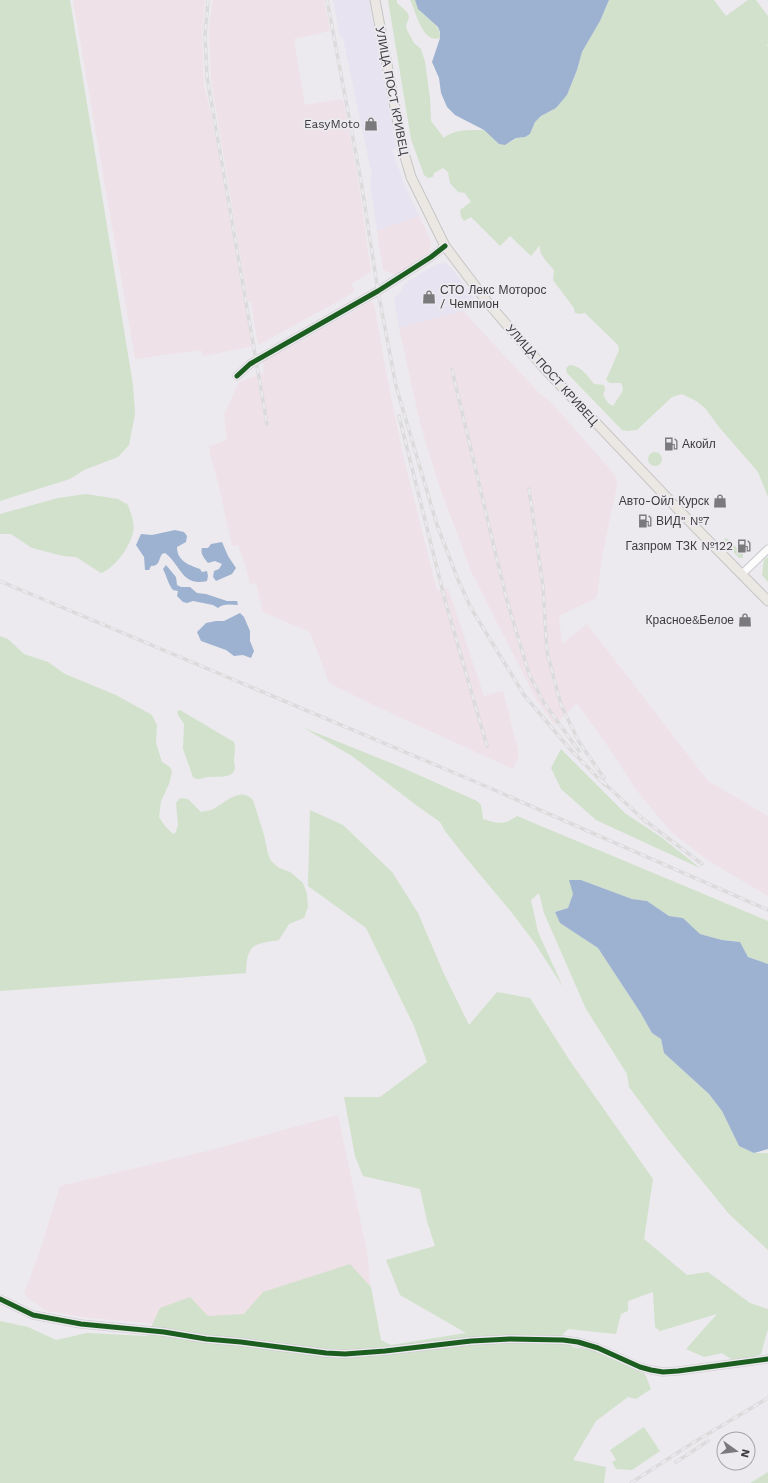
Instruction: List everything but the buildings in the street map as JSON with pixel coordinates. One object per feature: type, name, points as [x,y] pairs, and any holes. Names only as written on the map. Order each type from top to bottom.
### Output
[{"type":"main road","name":"УЛИЦА ПОСТ КРИВЕЦ","points":[[375,0],[403,150],[412,177],[445,246],[501,318],[545,369],[768,601]]},
{"type":"street","points":[[237,376],[250,364],[370,295],[431,257],[445,246]]},
{"type":"street","points":[[742,574],[768,549]]},
{"type":"street","points":[[0,1299],[33,1315],[81,1324],[164,1332],[206,1339],[326,1353],[345,1354],[385,1351],[471,1341],[564,1340],[598,1348],[640,1367],[663,1372],[768,1359]]},
{"type":"shaded area","points":[[73,0],[205,0],[202,35],[204,85],[211,113],[252,346],[203,356],[201,350],[135,359]]},
{"type":"shaded area","points":[[213,0],[324,0],[330,31],[294,39],[305,105],[342,99],[344,104],[359,185],[371,272],[351,284],[354,289],[353,293],[258,345],[251,302],[248,302],[211,80],[209,27]]},
{"type":"shaded area","points":[[333,0],[369,0],[396,148],[392,150],[404,184],[419,216],[377,231],[370,182],[372,175],[343,38],[340,38]]},
{"type":"shaded area","points":[[419,216],[431,241],[429,252],[396,275],[383,270],[377,231]]},
{"type":"shaded area","points":[[446,263],[478,303],[472,309],[399,328],[394,298],[401,292],[404,284],[437,264]]},
{"type":"shaded area","points":[[372,301],[375,308],[403,455],[437,591],[448,588],[484,696],[503,691],[519,755],[513,769],[329,683],[310,632],[263,612],[256,583],[250,584],[238,545],[232,546],[209,446],[227,440],[224,415],[239,382],[264,373],[263,362]]},
{"type":"shaded area","points":[[463,311],[540,394],[550,401],[615,475],[617,486],[602,556],[596,598],[559,616],[562,644],[587,624],[708,781],[768,816],[768,896],[709,861],[671,832],[637,791],[577,703],[555,725],[537,701],[471,571],[439,485],[420,423],[399,328]]},
{"type":"shaded area","points":[[338,1115],[367,1252],[376,1344],[91,1318],[47,1311],[29,1299],[24,1293],[39,1254],[60,1186],[207,1151]]},
{"type":"green space","points":[[0,0],[70,0],[133,385],[135,414],[129,445],[118,457],[84,470],[70,479],[0,501]]},
{"type":"green space","points":[[388,0],[397,0],[397,3],[407,12],[409,17],[406,26],[407,30],[414,43],[421,49],[425,62],[430,98],[431,121],[444,138],[457,132],[484,130],[499,144],[511,142],[516,138],[525,137],[530,134],[535,122],[541,116],[556,108],[567,95],[577,70],[582,52],[600,21],[609,0],[714,0],[726,16],[748,0],[756,0],[768,16],[768,497],[758,472],[719,427],[705,408],[696,401],[682,394],[672,397],[637,430],[622,430],[567,373],[566,368],[570,365],[578,367],[594,384],[604,385],[605,390],[603,395],[608,403],[613,406],[622,392],[623,388],[621,383],[610,383],[606,380],[619,350],[618,345],[585,313],[575,313],[574,308],[553,280],[554,270],[540,252],[540,245],[531,256],[510,236],[500,246],[471,217],[464,221],[461,217],[460,210],[471,202],[465,193],[458,192],[450,183],[448,172],[443,168],[434,173],[433,177],[428,178],[424,175],[411,139]]},
{"type":"green space","points":[[410,0],[415,0],[422,13],[436,25],[440,33],[440,38],[434,39],[424,32]]},
{"type":"green space","points":[[652,452],[658,452],[662,456],[662,462],[658,466],[652,466],[648,462],[648,456]]},
{"type":"green space","points":[[86,494],[118,499],[128,505],[133,522],[133,532],[129,544],[116,562],[101,573],[76,557],[63,556],[32,548],[11,534],[0,534],[0,514],[58,498]]},
{"type":"green space","points":[[725,538],[728,539],[743,554],[743,558],[739,558],[724,542]]},
{"type":"green space","points":[[768,557],[768,582],[762,575],[764,560]]},
{"type":"green space","points":[[0,636],[8,639],[24,654],[48,662],[65,674],[116,695],[152,715],[157,725],[156,743],[162,762],[170,767],[172,772],[169,784],[161,801],[159,817],[173,834],[176,832],[178,825],[176,803],[180,798],[188,799],[201,812],[216,808],[237,795],[248,796],[253,800],[271,861],[279,868],[290,872],[303,883],[307,894],[308,907],[304,918],[289,924],[279,940],[257,945],[250,951],[246,973],[0,991]]},
{"type":"green space","points":[[180,710],[234,742],[235,767],[232,774],[228,776],[198,779],[193,777],[183,749],[184,724],[177,712]]},
{"type":"green space","points":[[304,728],[396,765],[477,801],[481,805],[483,819],[501,823],[517,816],[768,921],[768,964],[748,957],[740,942],[722,940],[700,934],[683,918],[669,916],[647,901],[632,899],[581,880],[573,894],[568,908],[555,912],[560,923],[598,948],[652,1033],[661,1039],[664,1053],[709,1094],[722,1111],[739,1146],[754,1153],[768,1153],[768,1250],[729,1214],[667,1138],[629,1087],[627,1074],[586,1009],[544,913],[539,893],[531,900],[538,932],[563,987],[534,942],[445,831],[440,822],[352,756]]},
{"type":"green space","points":[[561,749],[626,814],[661,837],[700,868],[596,820],[561,789],[551,768]]},
{"type":"green space","points":[[310,810],[343,825],[392,872],[418,913],[444,974],[469,1025],[497,992],[530,998],[570,1061],[653,1179],[644,1239],[687,1275],[708,1272],[750,1303],[768,1309],[768,1329],[761,1354],[737,1363],[722,1353],[704,1357],[686,1349],[717,1314],[660,1331],[655,1327],[653,1292],[628,1301],[628,1311],[621,1314],[616,1334],[568,1329],[561,1336],[572,1347],[594,1350],[645,1374],[651,1389],[636,1399],[628,1397],[596,1421],[573,1460],[606,1467],[604,1483],[0,1483],[0,1321],[28,1327],[56,1340],[87,1333],[147,1336],[160,1308],[190,1297],[208,1316],[244,1314],[263,1292],[350,1264],[371,1287],[381,1340],[391,1345],[466,1333],[400,1295],[386,1260],[435,1246],[427,1221],[420,1189],[363,1176],[355,1156],[344,1097],[380,1097],[427,1062],[414,1026],[366,928],[308,886]]},
{"type":"green space","points":[[644,1427],[660,1451],[632,1470],[616,1469],[612,1462],[616,1460],[610,1450]]},
{"type":"green space","points":[[768,1472],[768,1483],[750,1483]]},
{"type":"water","points":[[415,0],[609,0],[600,21],[582,52],[577,70],[567,95],[556,108],[541,116],[535,122],[530,134],[525,137],[516,138],[505,145],[499,144],[484,130],[455,115],[447,107],[441,93],[439,78],[432,62],[440,38],[440,32],[438,27],[418,9]]},
{"type":"water","points":[[175,530],[184,532],[187,536],[186,542],[177,547],[179,556],[184,562],[200,569],[202,572],[207,571],[207,581],[192,581],[187,578],[165,553],[162,554],[156,565],[151,566],[149,570],[145,570],[144,557],[136,545],[141,534],[152,535]]},
{"type":"water","points":[[222,542],[228,556],[236,568],[232,574],[216,581],[213,577],[214,571],[219,569],[222,564],[215,561],[208,563],[203,556],[202,548],[208,548],[211,544]]},
{"type":"water","points":[[166,565],[176,577],[177,585],[181,587],[190,587],[197,593],[206,594],[227,601],[237,601],[238,605],[225,605],[218,608],[213,605],[193,601],[187,603],[183,602],[177,596],[178,591],[173,590],[169,583],[163,569]]},
{"type":"water","points":[[240,613],[244,617],[250,631],[250,641],[254,651],[251,658],[243,655],[234,656],[226,650],[201,641],[197,632],[206,623],[224,621]]},
{"type":"water","points":[[569,880],[581,880],[632,899],[647,901],[669,916],[683,918],[700,934],[722,940],[740,942],[748,957],[768,964],[768,1149],[754,1153],[739,1146],[722,1111],[709,1094],[664,1053],[661,1039],[652,1033],[598,948],[560,923],[555,912],[568,908],[573,894]]},
{"type":"railway","points":[[208,0],[205,35],[207,77],[267,424]]},
{"type":"railway","points":[[327,0],[361,181],[378,291],[396,386],[437,525],[459,582],[471,608],[524,695],[569,748],[605,785]]},
{"type":"railway","points":[[452,370],[506,597],[529,674],[544,703],[579,751]]},
{"type":"railway","points":[[399,416],[446,604],[487,746]]},
{"type":"railway","points":[[529,489],[543,587],[547,652],[561,705],[579,742],[604,778]]},
{"type":"railway","points":[[0,581],[476,782],[768,910]]},
{"type":"railway","points":[[602,781],[646,822]]},
{"type":"railway","points":[[643,819],[702,864]]},
{"type":"railway","points":[[631,1483],[691,1444],[768,1398]]},
{"type":"railway","points":[[676,1462],[708,1441]]},
{"type":"cycle path","points":[[237,376],[250,364],[378,291],[431,257],[445,246]]},
{"type":"cycle path","points":[[0,1299],[33,1315],[81,1324],[164,1332],[206,1339],[326,1353],[345,1354],[385,1351],[471,1341],[510,1339],[563,1340],[578,1342],[598,1348],[640,1367],[663,1372],[768,1359]]},
{"type":"place","name":"EasyMoto","points":[[371,124]]},
{"type":"place","name":"СТО Лекс Моторос / Чемпион","points":[[429,297]]},
{"type":"place","name":"Акойл","points":[[671,444]]},
{"type":"place","name":"Авто-Ойл Курск","points":[[720,501]]},
{"type":"place","name":"ВИД\" №7","points":[[645,521]]},
{"type":"place","name":"Газпром ТЗК №122","points":[[744,546]]},
{"type":"place","name":"Красное&Белое","points":[[745,620]]}]
